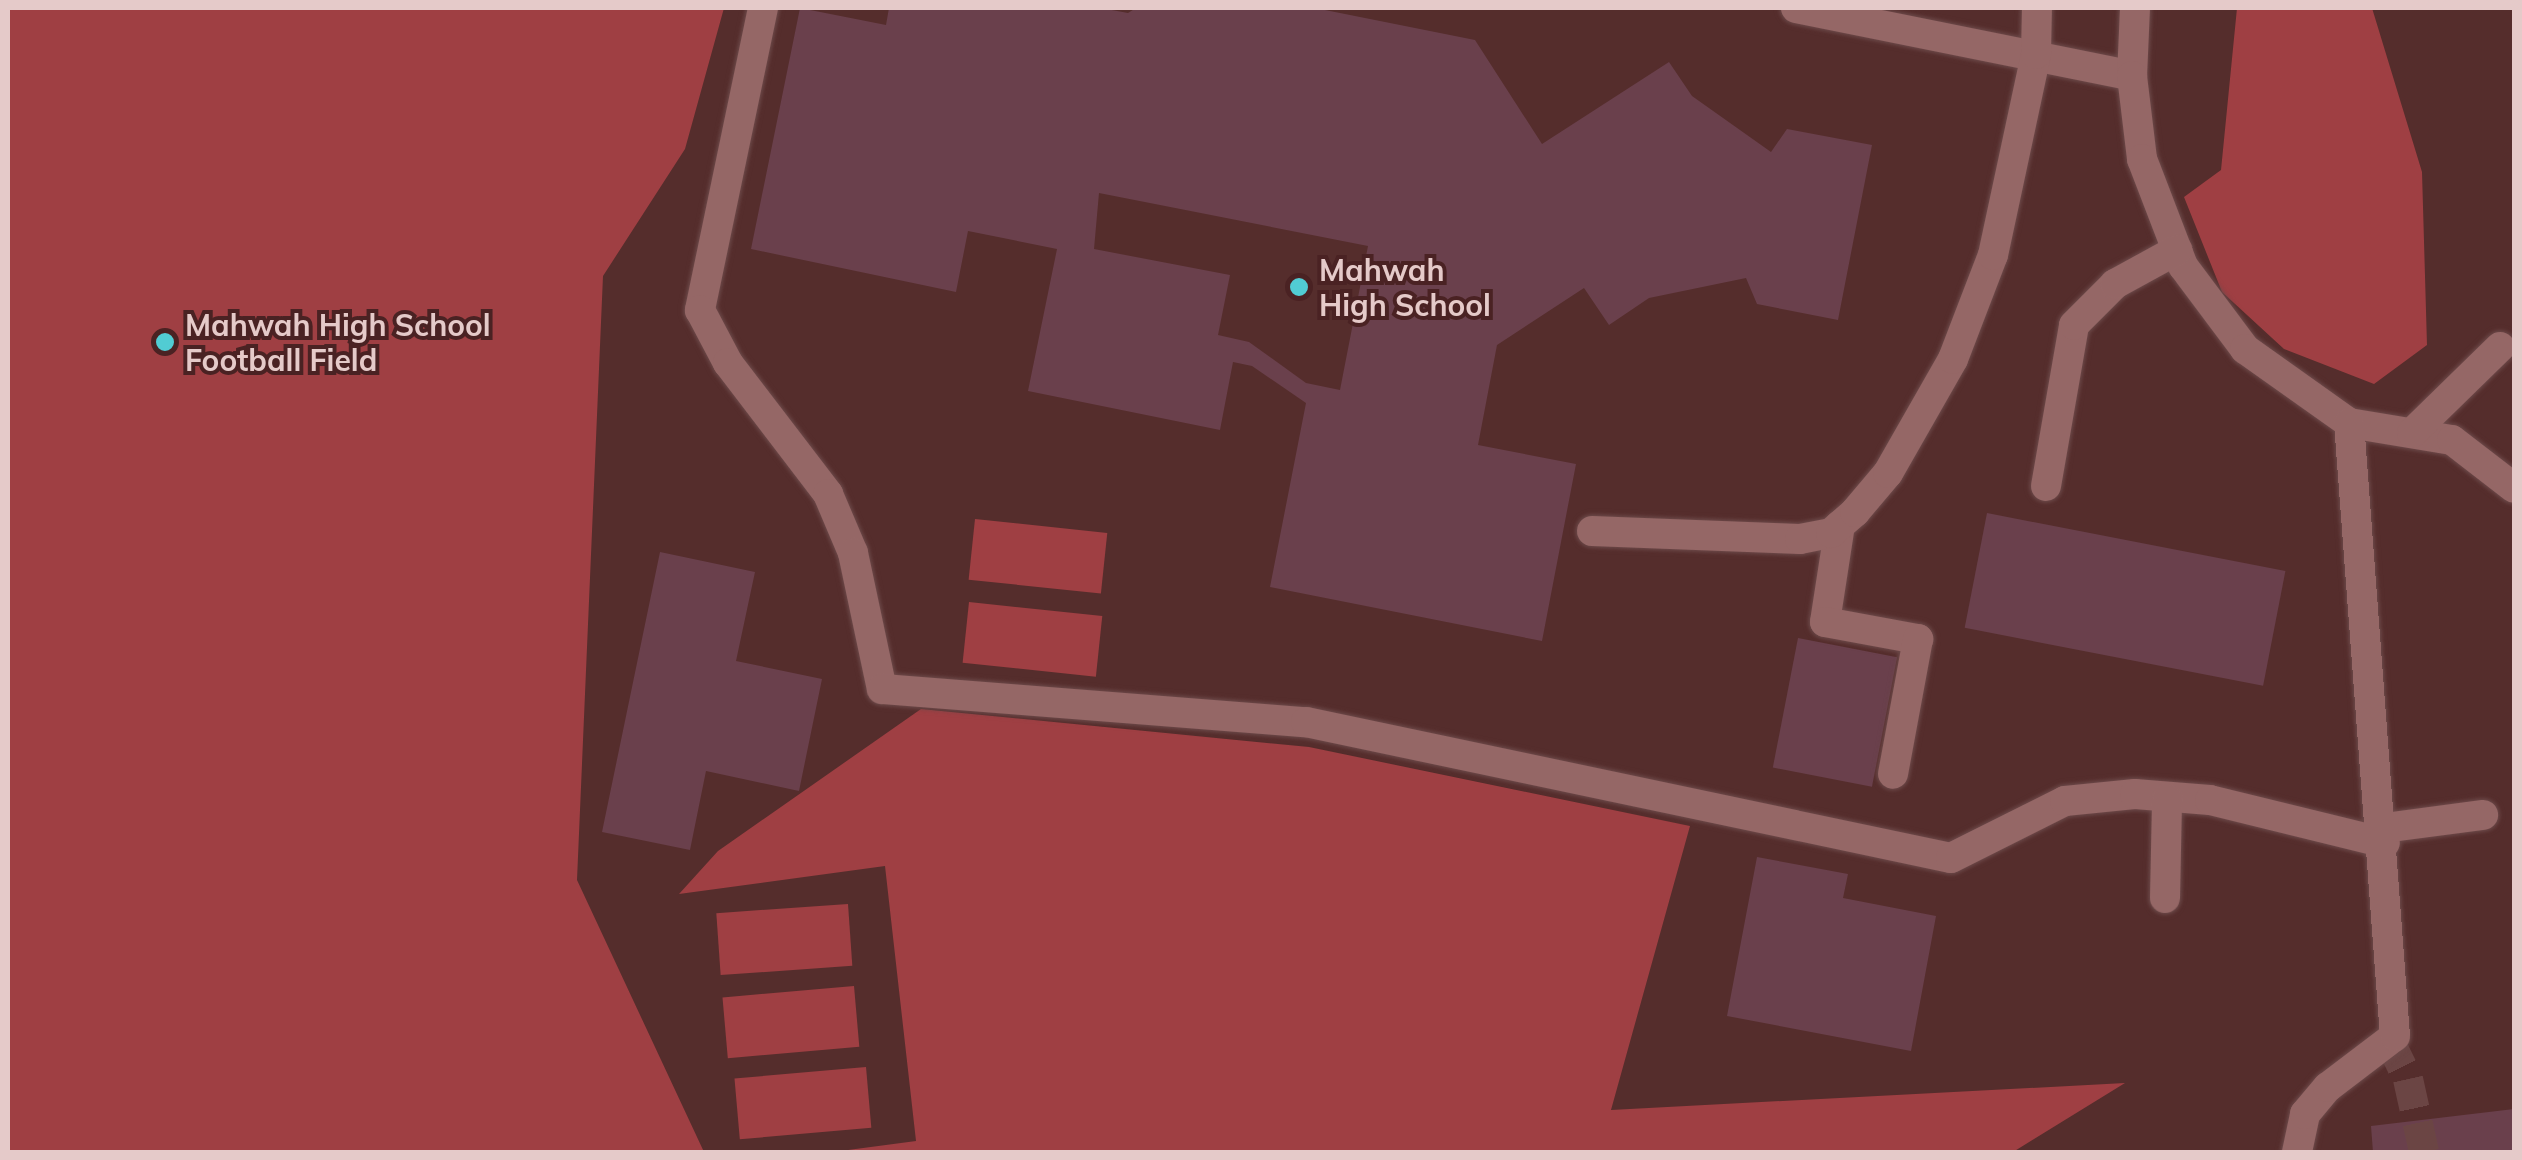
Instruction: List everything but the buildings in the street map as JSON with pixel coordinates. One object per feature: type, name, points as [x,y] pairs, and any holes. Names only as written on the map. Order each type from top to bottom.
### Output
[{"type":"lane","points":[[763,8],[700,310],[728,363],[828,494],[852,553],[882,689],[1306,722],[1951,858],[2065,801],[2135,794],[2210,800],[2384,835],[2483,816]]},
{"type":"lane","points":[[1796,8],[2132,76]]},
{"type":"lane","points":[[1592,531],[1800,539],[1840,525],[1888,472],[1953,359],[1993,255],[2036,54],[2037,8]]},
{"type":"lane","points":[[2135,8],[2132,76],[2142,159],[2177,250],[2245,349],[2349,423],[2452,440],[2514,488]]},
{"type":"lane","points":[[2046,486],[2074,324],[2115,284],[2177,250]]},
{"type":"lane","points":[[2412,433],[2500,347]]},
{"type":"lane","points":[[2296,1152],[2306,1114],[2328,1088],[2394,1036],[2384,835],[2349,423]]},
{"type":"lane","points":[[1840,525],[1825,622],[1918,640],[1894,774]]},
{"type":"lane","points":[[2165,898],[2167,799]]},
{"type":"shaded area","points":[[8,8],[724,8],[685,149],[603,276],[577,880],[704,1152],[8,1152]]},
{"type":"shaded area","points":[[2237,8],[2372,8],[2422,172],[2427,345],[2374,384],[2284,349],[2222,292],[2184,197],[2221,170]]},
{"type":"shaded area","points":[[975,519],[1107,533],[1101,594],[969,580]]},
{"type":"shaded area","points":[[969,602],[1102,616],[1096,677],[963,663]]},
{"type":"shaded area","points":[[921,709],[1309,747],[1690,826],[1611,1110],[2125,1083],[2013,1152],[833,1152],[916,1141],[885,866],[679,894],[718,851]]},
{"type":"shaded area","points":[[848,904],[852,966],[721,975],[716,913]]},
{"type":"shaded area","points":[[854,986],[859,1047],[728,1058],[723,998]]},
{"type":"shaded area","points":[[866,1067],[871,1128],[740,1139],[735,1079]]},
{"type":"tunnel","points":[[2389,1040],[2408,1079],[2424,1152]]},
{"type":"place","name":"Mahwah High School","points":[[1299,287]]},
{"type":"place","name":"Mahwah High School Football Field","points":[[165,342]]}]
